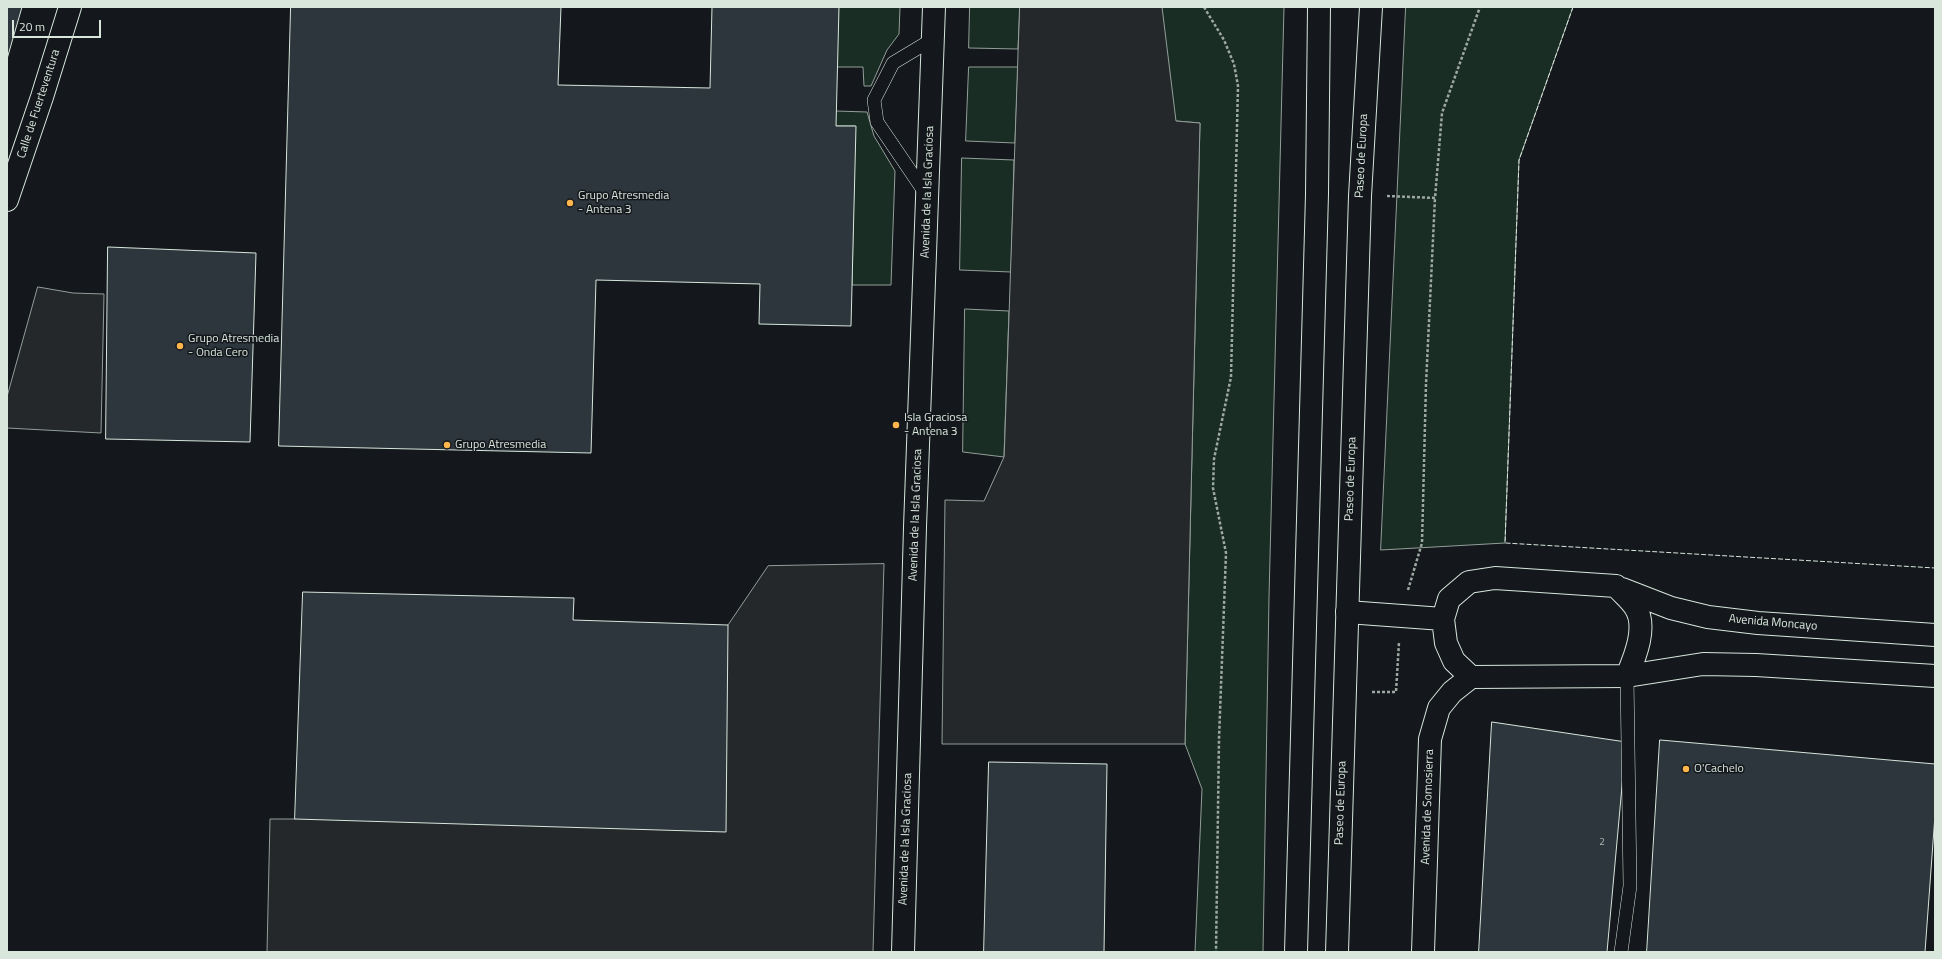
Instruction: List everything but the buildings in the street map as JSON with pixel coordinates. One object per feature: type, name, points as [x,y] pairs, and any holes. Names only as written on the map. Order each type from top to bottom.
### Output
[{"type":"street","name":"Calle de Fuerteventura","points":[[7,200],[42,97],[70,7]]},
{"type":"street","name":"Avenida de la Isla Graciosa","points":[[903,952],[915,527],[929,198],[934,7]]},
{"type":"street","points":[[1296,952],[1317,194],[1319,7]]},
{"type":"street","name":"Paseo de Europa","points":[[1337,952],[1360,196],[1371,7]]},
{"type":"street","name":"Avenida Moncayo","points":[[1443,619],[1449,599],[1469,582],[1495,578],[1616,586],[1671,608],[1708,617],[1758,623],[1935,635]]},
{"type":"street","points":[[1616,586],[1636,608],[1642,631],[1636,655],[1628,676]]},
{"type":"street","points":[[1347,612],[1443,619],[1446,643],[1454,661],[1471,677],[1628,676],[1703,664],[1756,665],[1935,676]]},
{"type":"street","name":"Avenida de Somosierra","points":[[1423,952],[1430,739],[1439,708],[1452,692],[1471,677]]},
{"type":"lane","points":[[929,198],[877,122],[874,100],[893,63],[933,39]]},
{"type":"lane","points":[[1621,952],[1630,886],[1628,676]]},
{"type":"path","points":[[1204,7],[1224,40],[1234,64],[1238,86],[1231,377],[1214,459],[1213,488],[1226,552],[1219,739],[1216,952]]},
{"type":"path","points":[[1344,691],[1396,692],[1400,616],[1422,543],[1426,384],[1435,198],[1442,113],[1480,7]]},
{"type":"path","points":[[1360,196],[1435,198]]},
{"type":"green space","points":[[839,7],[900,7],[899,34],[887,50],[871,86],[864,86],[863,67],[837,67]]},
{"type":"green space","points":[[970,7],[1020,7],[1018,49],[969,48]]},
{"type":"green space","points":[[1155,7],[1284,7],[1269,597],[1263,952],[1195,952],[1202,789],[1185,744],[1200,123],[1176,121]]},
{"type":"green space","points":[[1406,7],[1573,7],[1519,160],[1505,543],[1381,550]]},
{"type":"green space","points":[[969,67],[1018,67],[1015,143],[966,141]]},
{"type":"green space","points":[[836,111],[867,112],[874,136],[895,171],[891,285],[852,285],[855,126],[836,126]]},
{"type":"green space","points":[[962,158],[1014,160],[1011,272],[960,270]]},
{"type":"green space","points":[[965,309],[1009,311],[1004,457],[963,452]]},
{"type":"shaded area","points":[[1020,7],[1162,7],[1176,121],[1200,123],[1185,744],[942,744],[945,500],[984,501],[1004,457]]},
{"type":"shaded area","points":[[38,287],[73,293],[104,294],[101,433],[7,428],[7,397]]},
{"type":"shaded area","points":[[884,564],[873,952],[267,952],[270,819],[295,819],[728,625],[768,566]]},
{"type":"fence","points":[[1573,7],[1519,160],[1505,543],[1935,568]]},
{"type":"place","name":"Grupo Atresmedia - Antena 3","points":[[570,203]]},
{"type":"place","name":"Grupo Atresmedia - Onda Cero","points":[[180,346]]},
{"type":"place","name":"Isla Graciosa - Antena 3","points":[[896,425]]},
{"type":"place","name":"Grupo Atresmedia","points":[[447,445]]},
{"type":"place","name":"O'Cachelo","points":[[1686,769]]}]
